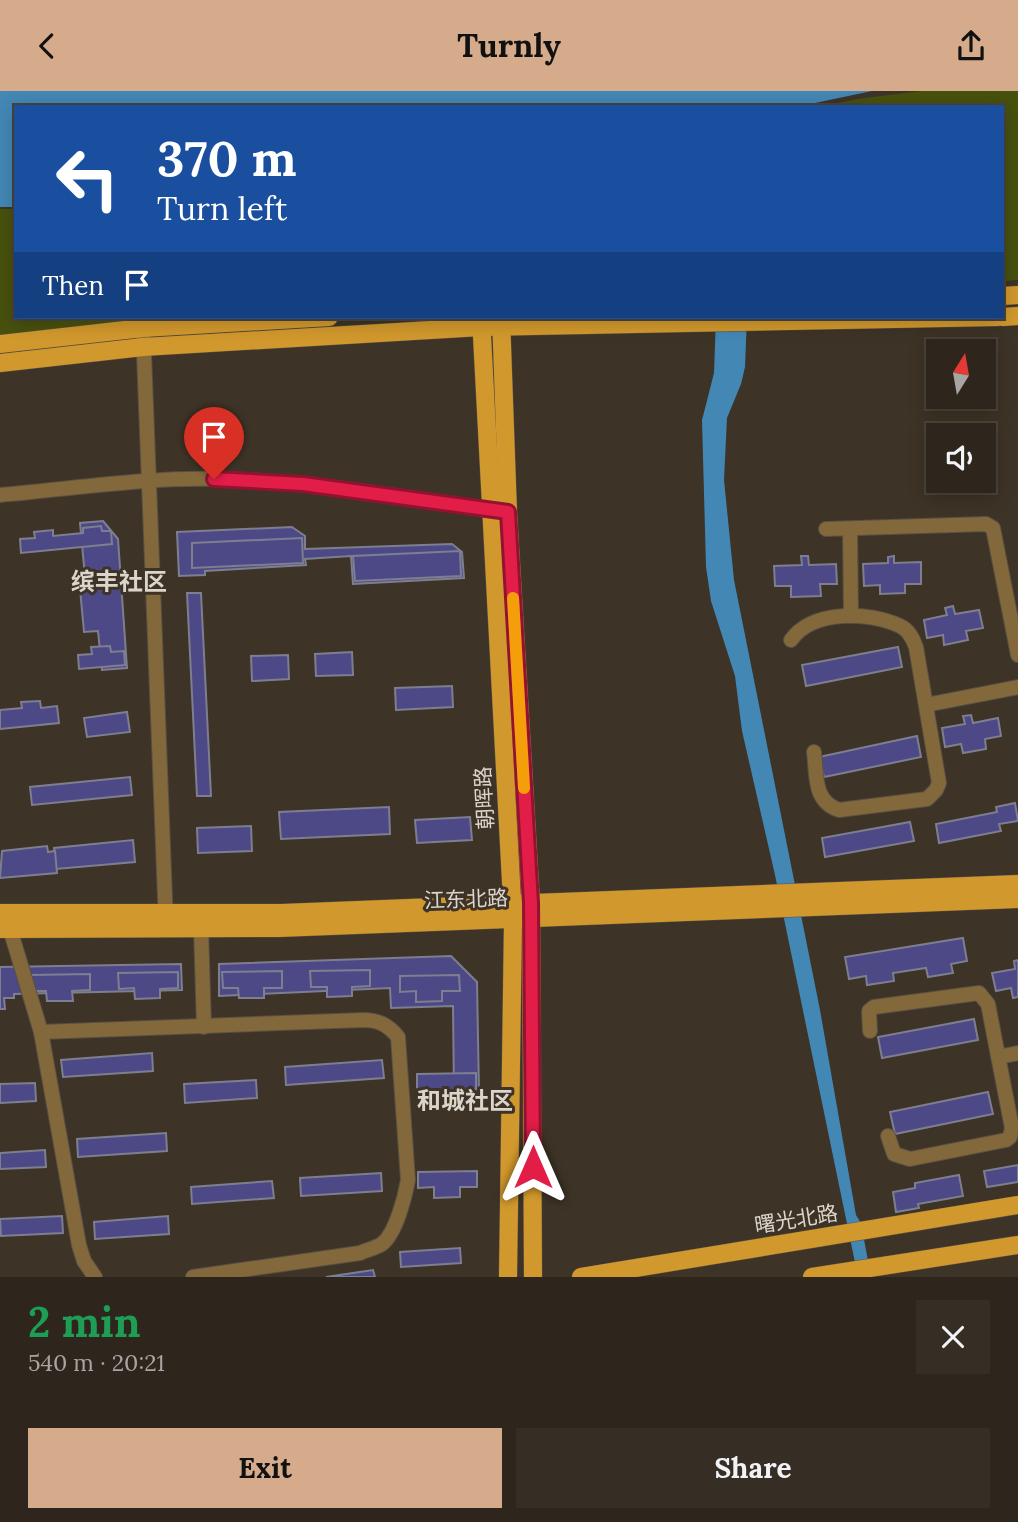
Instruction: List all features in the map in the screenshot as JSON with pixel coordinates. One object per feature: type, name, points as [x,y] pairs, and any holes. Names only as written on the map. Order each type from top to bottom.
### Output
[{"type":"main road","points":[[0,344],[143,328],[295,319]]},
{"type":"main road","points":[[0,363],[143,347],[481,322],[707,324],[917,319]]},
{"type":"main road","name":"朝晖路","points":[[481,322],[500,511],[532,911],[533,1277]]},
{"type":"main road","name":"朝晖路","points":[[501,322],[500,511],[512,912],[508,1277]]},
{"type":"main road","name":"江东北路","points":[[532,911],[781,910],[821,899],[1018,884]]},
{"type":"main road","name":"江东北路","points":[[0,913],[166,922],[201,928],[279,928],[768,894],[821,899],[1018,899]]},
{"type":"main road","name":"江东北路","points":[[5,929],[166,922],[282,913],[512,912]]},
{"type":"main road","name":"曙光北路","points":[[581,1277],[1018,1205]]},
{"type":"main road","points":[[812,1277],[1018,1245]]},
{"type":"street","points":[[143,328],[166,922]]},
{"type":"street","points":[[0,495],[149,481],[260,480],[500,511]]},
{"type":"street","points":[[826,529],[986,524],[993,528],[1018,655]]},
{"type":"street","points":[[850,529],[851,616]]},
{"type":"street","points":[[791,640],[798,631],[810,624],[851,616],[878,619],[901,626],[911,635],[916,647],[939,783],[927,799],[846,811],[828,806],[820,797],[814,752]]},
{"type":"street","points":[[926,705],[1018,687]]},
{"type":"street","points":[[201,928],[204,1027]]},
{"type":"street","points":[[5,929],[41,1032],[79,1245],[84,1261],[95,1277]]},
{"type":"street","points":[[870,1031],[869,1010],[874,1007],[979,993],[988,1004],[1012,1128],[1010,1137],[1006,1140],[911,1159],[894,1154],[888,1136]]},
{"type":"street","points":[[41,1032],[374,1020],[388,1026],[398,1037],[408,1180],[397,1221],[382,1244],[360,1253],[193,1277]]},
{"type":"street","points":[[998,1057],[1018,1053]]},
{"type":"green space","points":[[921,91],[1018,91],[1018,280],[1004,281],[1004,105],[829,105]]},
{"type":"green space","points":[[0,209],[14,209],[14,319],[183,319],[0,336]]},
{"type":"water","points":[[0,91],[872,91],[806,105],[14,105],[14,207],[0,207]]},
{"type":"water","points":[[716,319],[747,319],[745,367],[727,418],[724,480],[734,580],[820,1010],[856,1215],[861,1223],[871,1277],[858,1277],[775,875],[742,731],[735,676],[711,601],[706,567],[702,420],[714,373]]},
{"type":"building","points":[[103,521],[118,539],[127,668],[102,670],[98,631],[84,632],[79,578],[85,577],[80,523]]},
{"type":"building","points":[[101,526],[102,531],[111,531],[112,544],[21,553],[20,539],[35,538],[34,532],[53,530],[53,536],[83,533],[83,528]]},
{"type":"building","points":[[292,527],[305,536],[305,549],[452,544],[462,552],[464,578],[353,584],[351,556],[305,559],[306,565],[205,571],[205,575],[179,576],[177,532]]},
{"type":"building","points":[[302,538],[303,563],[192,568],[192,543]]},
{"type":"building","points":[[460,551],[461,576],[355,581],[353,556]]},
{"type":"building","points":[[801,556],[808,556],[809,565],[836,564],[837,584],[820,584],[821,596],[791,597],[791,586],[775,586],[774,566],[802,565]]},
{"type":"building","points":[[894,556],[894,563],[921,562],[921,584],[905,584],[905,593],[880,594],[880,585],[864,586],[863,564],[888,563],[888,557]]},
{"type":"building","points":[[187,593],[201,593],[211,796],[197,796]]},
{"type":"building","points":[[953,606],[955,614],[979,610],[983,628],[966,631],[968,640],[944,645],[943,635],[927,638],[924,620],[947,615],[945,608]]},
{"type":"building","points":[[110,646],[111,652],[124,651],[125,665],[79,669],[78,655],[92,654],[91,647]]},
{"type":"building","points":[[898,647],[902,667],[806,686],[802,665]]},
{"type":"building","points":[[352,652],[353,675],[316,676],[315,654]]},
{"type":"building","points":[[288,655],[289,679],[252,681],[251,656]]},
{"type":"building","points":[[452,686],[453,707],[396,710],[395,688]]},
{"type":"building","points":[[40,701],[41,708],[57,706],[59,723],[0,729],[0,710],[22,708],[21,702]]},
{"type":"building","points":[[127,712],[130,732],[87,737],[84,718]]},
{"type":"building","points":[[971,715],[973,723],[998,718],[1001,736],[985,739],[986,749],[963,753],[961,744],[945,747],[942,728],[965,724],[963,716]]},
{"type":"building","points":[[917,736],[921,757],[824,777],[819,757]]},
{"type":"building","points":[[130,777],[132,795],[32,805],[30,787]]},
{"type":"building","points":[[1015,803],[1018,821],[999,824],[1001,831],[939,843],[936,824],[997,812],[996,807]]},
{"type":"building","points":[[389,807],[390,834],[281,839],[279,812]]},
{"type":"building","points":[[470,817],[472,840],[417,843],[415,820]]},
{"type":"building","points":[[910,822],[914,841],[825,857],[822,838]]},
{"type":"building","points":[[251,826],[252,851],[198,853],[197,828]]},
{"type":"building","points":[[133,840],[135,862],[56,869],[54,848]]},
{"type":"building","points":[[47,846],[48,852],[55,851],[57,873],[0,878],[2,851]]},
{"type":"building","points":[[963,938],[967,961],[951,964],[953,973],[928,977],[926,968],[893,973],[894,981],[867,985],[866,976],[849,979],[845,957]]},
{"type":"building","points":[[451,956],[477,982],[479,1093],[454,1094],[453,1006],[391,1008],[390,988],[219,996],[219,964]]},
{"type":"building","points":[[1018,960],[1018,997],[1013,998],[1011,988],[996,991],[992,973],[1015,969],[1014,961]]},
{"type":"building","points":[[181,964],[182,990],[14,994],[14,998],[4,998],[5,1009],[0,1009],[0,967]]},
{"type":"building","points":[[370,970],[370,986],[352,987],[352,996],[327,997],[327,987],[311,987],[310,971]]},
{"type":"building","points":[[282,971],[282,988],[264,988],[264,998],[239,998],[238,988],[223,988],[222,972]]},
{"type":"building","points":[[178,972],[178,988],[160,989],[160,998],[135,999],[134,988],[119,989],[118,973]]},
{"type":"building","points":[[90,974],[90,990],[72,991],[73,1001],[47,1001],[46,991],[31,991],[31,975]]},
{"type":"building","points":[[459,975],[460,991],[442,991],[442,1001],[416,1002],[416,991],[400,992],[400,976]]},
{"type":"building","points":[[974,1019],[978,1040],[882,1058],[878,1037]]},
{"type":"building","points":[[152,1053],[153,1071],[63,1077],[61,1060]]},
{"type":"building","points":[[382,1060],[384,1078],[286,1085],[285,1067]]},
{"type":"building","points":[[476,1073],[476,1089],[458,1089],[459,1099],[433,1099],[433,1089],[417,1089],[417,1074]]},
{"type":"building","points":[[256,1080],[257,1098],[185,1103],[184,1084]]},
{"type":"building","points":[[35,1083],[36,1101],[0,1103],[0,1084]]},
{"type":"building","points":[[988,1092],[993,1114],[895,1134],[890,1112]]},
{"type":"building","points":[[166,1133],[167,1151],[78,1157],[77,1139]]},
{"type":"building","points":[[45,1150],[46,1167],[0,1169],[0,1153]]},
{"type":"building","points":[[1018,1165],[1018,1182],[987,1187],[984,1171]]},
{"type":"building","points":[[477,1171],[477,1187],[460,1187],[460,1197],[434,1198],[434,1187],[418,1188],[418,1172]]},
{"type":"building","points":[[381,1173],[382,1191],[301,1196],[300,1178]]},
{"type":"building","points":[[959,1175],[963,1196],[918,1204],[919,1208],[896,1212],[893,1192],[915,1188],[915,1183]]},
{"type":"building","points":[[272,1181],[274,1198],[192,1204],[191,1187]]},
{"type":"building","points":[[62,1216],[63,1233],[1,1236],[0,1219]]},
{"type":"building","points":[[168,1216],[169,1234],[95,1239],[94,1222]]},
{"type":"building","points":[[460,1248],[461,1263],[401,1267],[400,1252]]},
{"type":"building","points":[[373,1270],[375,1277],[326,1277]]},
{"type":"slow traffic","points":[[513,598],[524,788]]},
{"type":"district","name":"缤丰社区","points":[[119,581]]},
{"type":"district","name":"和城社区","points":[[465,1100]]},
{"type":"route","points":[[214,479],[303,484],[508,512],[531,903],[533,1167]]}]
